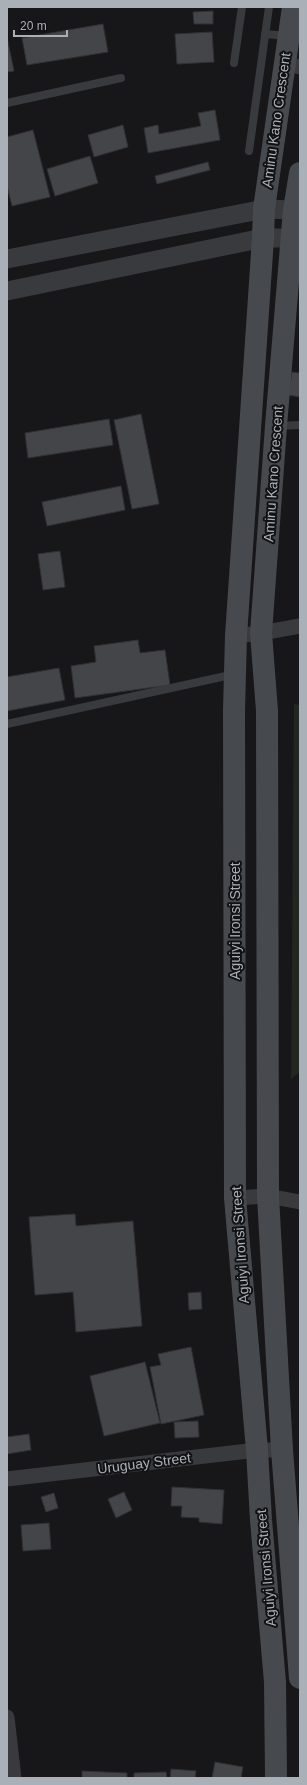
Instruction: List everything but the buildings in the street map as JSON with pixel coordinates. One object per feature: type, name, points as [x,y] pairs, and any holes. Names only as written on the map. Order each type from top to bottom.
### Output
[{"type":"main road","name":"Aminu Kano Crescent","points":[[234,710],[236,636],[264,209],[292,65],[288,36],[293,7]]},
{"type":"main road","name":"Aminu Kano Crescent","points":[[267,711],[261,634],[291,238],[300,173]]},
{"type":"main road","name":"Aguiyi Ironsi Street","points":[[234,710],[236,1035],[235,1198],[275,1682],[276,1778]]},
{"type":"main road","name":"Aguiyi Ironsi Street","points":[[267,711],[268,1196],[282,1450],[300,1678]]},
{"type":"street","name":"Aminu Kano Crescent","points":[[7,259],[264,209],[294,210]]},
{"type":"street","points":[[7,291],[263,238],[291,238]]},
{"type":"street","points":[[236,636],[261,634],[300,626]]},
{"type":"street","points":[[235,1198],[268,1196],[300,1202]]},
{"type":"street","name":"Uruguay Street","points":[[7,1479],[257,1450],[282,1450]]},
{"type":"street","points":[[7,1717],[14,1778]]},
{"type":"lane","points":[[234,63],[242,7]]},
{"type":"lane","points":[[250,151],[269,7]]},
{"type":"lane","points":[[265,34],[288,36]]},
{"type":"lane","points":[[7,103],[121,78]]},
{"type":"lane","points":[[276,426],[300,425]]},
{"type":"lane","points":[[7,724],[236,674]]},
{"type":"shaded area","points":[[294,704],[300,705],[300,1072],[291,1079]]}]
